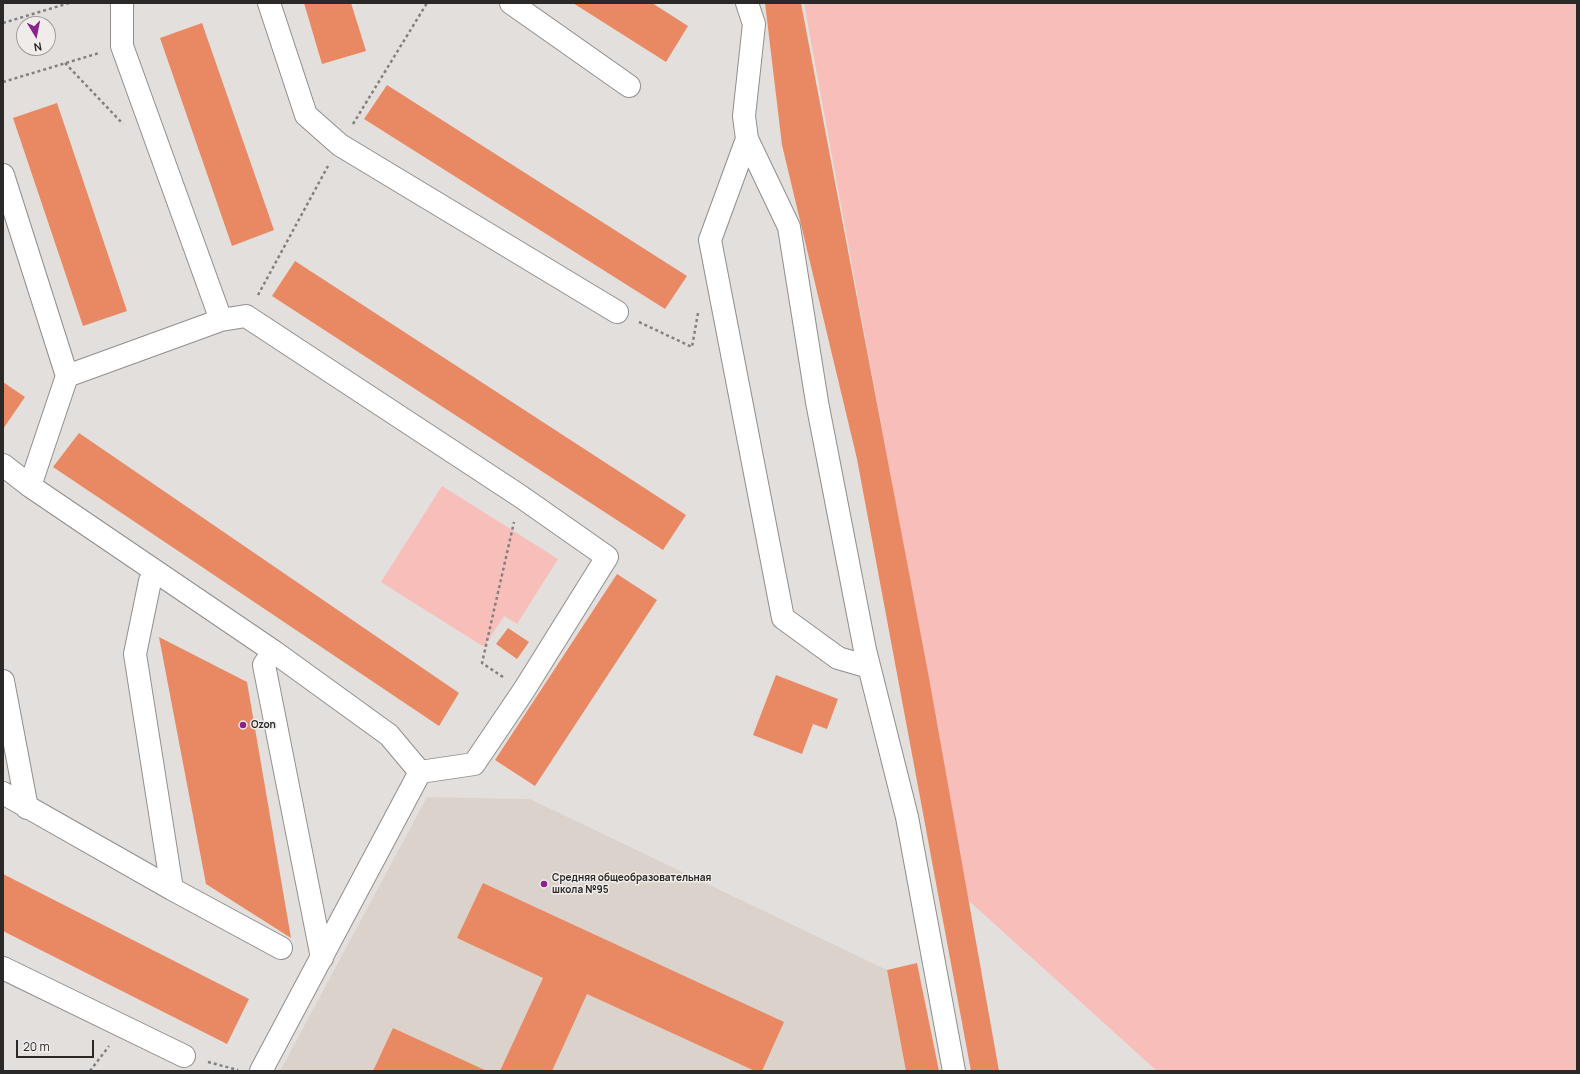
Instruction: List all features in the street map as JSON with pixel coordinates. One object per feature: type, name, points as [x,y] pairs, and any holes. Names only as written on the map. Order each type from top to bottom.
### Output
[{"type":"lane","points":[[122,3],[122,46],[221,320]]},
{"type":"lane","points":[[270,3],[306,115],[340,145],[617,312]]},
{"type":"lane","points":[[511,3],[629,86]]},
{"type":"lane","points":[[747,3],[754,24],[744,116],[747,139],[789,227],[817,402],[869,667],[907,817],[954,1071]]},
{"type":"lane","points":[[747,139],[710,240],[782,618],[838,658],[869,667]]},
{"type":"lane","points":[[3,175],[67,376],[30,486]]},
{"type":"lane","points":[[67,376],[221,320],[246,316],[520,496],[607,557],[524,690],[474,764],[420,772]]},
{"type":"lane","points":[[3,465],[30,486],[273,652],[389,735],[420,772]]},
{"type":"lane","points":[[156,572],[150,581],[135,654],[172,889]]},
{"type":"lane","points":[[273,652],[264,665],[322,958]]},
{"type":"lane","points":[[3,682],[27,808]]},
{"type":"lane","points":[[261,1071],[420,772]]},
{"type":"lane","points":[[3,793],[172,889],[281,948]]},
{"type":"lane","points":[[3,968],[184,1056]]},
{"type":"path","points":[[3,23],[69,3]]},
{"type":"path","points":[[246,316],[340,145],[427,3]]},
{"type":"path","points":[[3,82],[122,46]]},
{"type":"path","points":[[66,63],[124,126]]},
{"type":"path","points":[[617,312],[692,347],[699,309]]},
{"type":"path","points":[[520,496],[482,663],[524,690]]},
{"type":"path","points":[[90,1071],[123,1027]]},
{"type":"path","points":[[184,1056],[242,1071]]},
{"type":"shaded area","points":[[804,3],[1577,3],[1577,1071],[1157,1071],[968,900]]},
{"type":"shaded area","points":[[442,486],[558,559],[517,624],[504,616],[484,647],[381,582]]},
{"type":"shaded area","name":"Средняя общеобразовательная школа №95","points":[[427,797],[530,799],[887,970],[906,1071],[280,1071]]},
{"type":"building","points":[[304,3],[351,3],[366,51],[322,64]]},
{"type":"building","points":[[573,3],[652,3],[688,26],[666,62]]},
{"type":"building","points":[[765,3],[801,3],[929,678],[999,1071],[971,1071],[857,459],[782,145]]},
{"type":"building","points":[[202,23],[274,230],[232,246],[160,38]]},
{"type":"building","points":[[387,85],[687,276],[665,309],[364,119]]},
{"type":"building","points":[[57,103],[127,311],[83,326],[13,118]]},
{"type":"building","points":[[295,261],[686,515],[663,550],[272,296]]},
{"type":"building","points":[[3,382],[25,397],[3,429]]},
{"type":"building","points":[[79,433],[459,693],[439,726],[53,467]]},
{"type":"building","points":[[617,574],[657,600],[535,786],[495,760]]},
{"type":"building","points":[[508,628],[529,642],[517,659],[496,644]]},
{"type":"building","points":[[159,637],[247,682],[291,938],[206,884]]},
{"type":"building","points":[[776,675],[838,699],[827,729],[813,724],[802,754],[753,735]]},
{"type":"building","points":[[3,874],[249,999],[227,1044],[3,931]]},
{"type":"building","points":[[483,883],[784,1022],[762,1071],[755,1071],[587,994],[552,1071],[500,1071],[543,978],[457,938]]},
{"type":"building","points":[[917,963],[939,1071],[906,1071],[887,970]]},
{"type":"building","points":[[393,1028],[487,1071],[373,1071]]},
{"type":"place","name":"Ozon","points":[[243,725]]},
{"type":"place","name":"Средняя общеобразовательная школа №95","points":[[544,884]]}]
